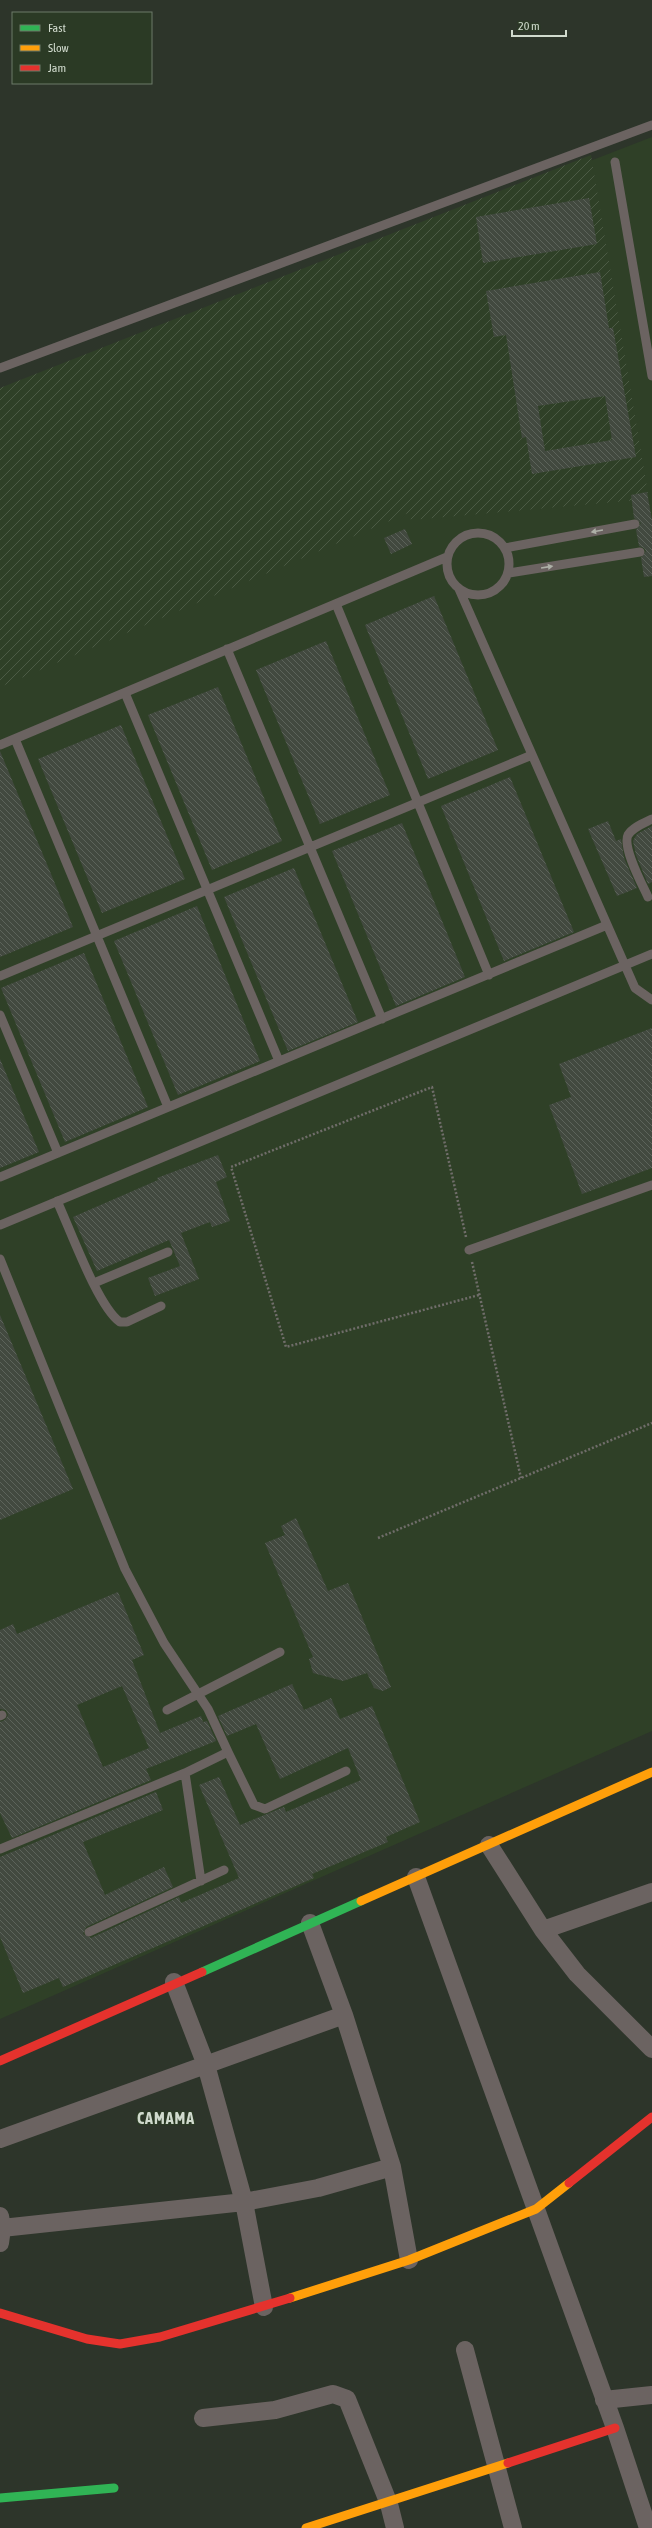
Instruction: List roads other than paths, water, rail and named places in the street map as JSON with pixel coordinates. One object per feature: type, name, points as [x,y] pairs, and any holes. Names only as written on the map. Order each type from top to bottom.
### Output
[{"type":"street","points":[[0,2061],[174,1982],[489,1845],[652,1772]]},
{"type":"street","points":[[489,1845],[543,1930],[577,1974],[652,2049]]},
{"type":"street","points":[[416,1877],[615,2428],[648,2528]]},
{"type":"street","points":[[543,1930],[652,1892]]},
{"type":"street","points":[[310,1923],[344,2015],[392,2168],[409,2260]]},
{"type":"street","points":[[174,1982],[206,2066],[244,2202],[264,2307]]},
{"type":"street","points":[[0,2139],[344,2015]]},
{"type":"street","points":[[0,2313],[87,2339],[120,2344],[160,2337],[264,2307],[409,2260],[536,2209],[652,2117]]},
{"type":"street","points":[[1,2229],[244,2202],[318,2188],[392,2168]]},
{"type":"street","points":[[465,2350],[513,2528]]},
{"type":"street","points":[[203,2418],[275,2410],[333,2394],[346,2399],[389,2504],[395,2528]]},
{"type":"street","points":[[604,2400],[652,2396]]},
{"type":"street","points":[[306,2528],[389,2504],[496,2466],[615,2428]]},
{"type":"street","points":[[0,2498],[114,2488]]},
{"type":"lane","points":[[0,368],[652,125]]},
{"type":"lane","points":[[615,162],[652,376]]},
{"type":"lane","points":[[506,548],[635,524]]},
{"type":"lane","points":[[0,745],[447,557],[459,540],[468,534],[489,534],[506,548],[509,557],[508,573],[502,586],[484,596],[474,596],[459,589]]},
{"type":"lane","points":[[508,573],[640,552]]},
{"type":"lane","points":[[447,557],[449,578],[459,589],[635,988],[652,1000]]},
{"type":"lane","points":[[336,604],[489,975]]},
{"type":"lane","points":[[227,649],[382,1019]]},
{"type":"lane","points":[[125,692],[279,1061]]},
{"type":"lane","points":[[15,739],[168,1107]]},
{"type":"lane","points":[[0,976],[532,755]]},
{"type":"lane","points":[[648,897],[626,846],[628,835],[638,826],[652,819]]},
{"type":"lane","points":[[0,1177],[607,925]]},
{"type":"lane","points":[[0,1225],[624,964],[652,954]]},
{"type":"lane","points":[[0,1015],[58,1153]]},
{"type":"lane","points":[[469,1250],[652,1185]]},
{"type":"lane","points":[[57,1201],[94,1283],[113,1317],[120,1322],[127,1322],[161,1306]]},
{"type":"lane","points":[[94,1283],[168,1252]]},
{"type":"lane","points":[[0,1259],[125,1569],[164,1643],[198,1694],[254,1805],[265,1809],[346,1771]]},
{"type":"lane","points":[[167,1710],[280,1652]]},
{"type":"lane","points":[[0,1849],[185,1773],[228,1752]]},
{"type":"lane","points":[[185,1773],[201,1881]]},
{"type":"lane","points":[[89,1932],[224,1870]]},
{"type":"district","name":"CAMAMA","points":[[166,2118]]}]
